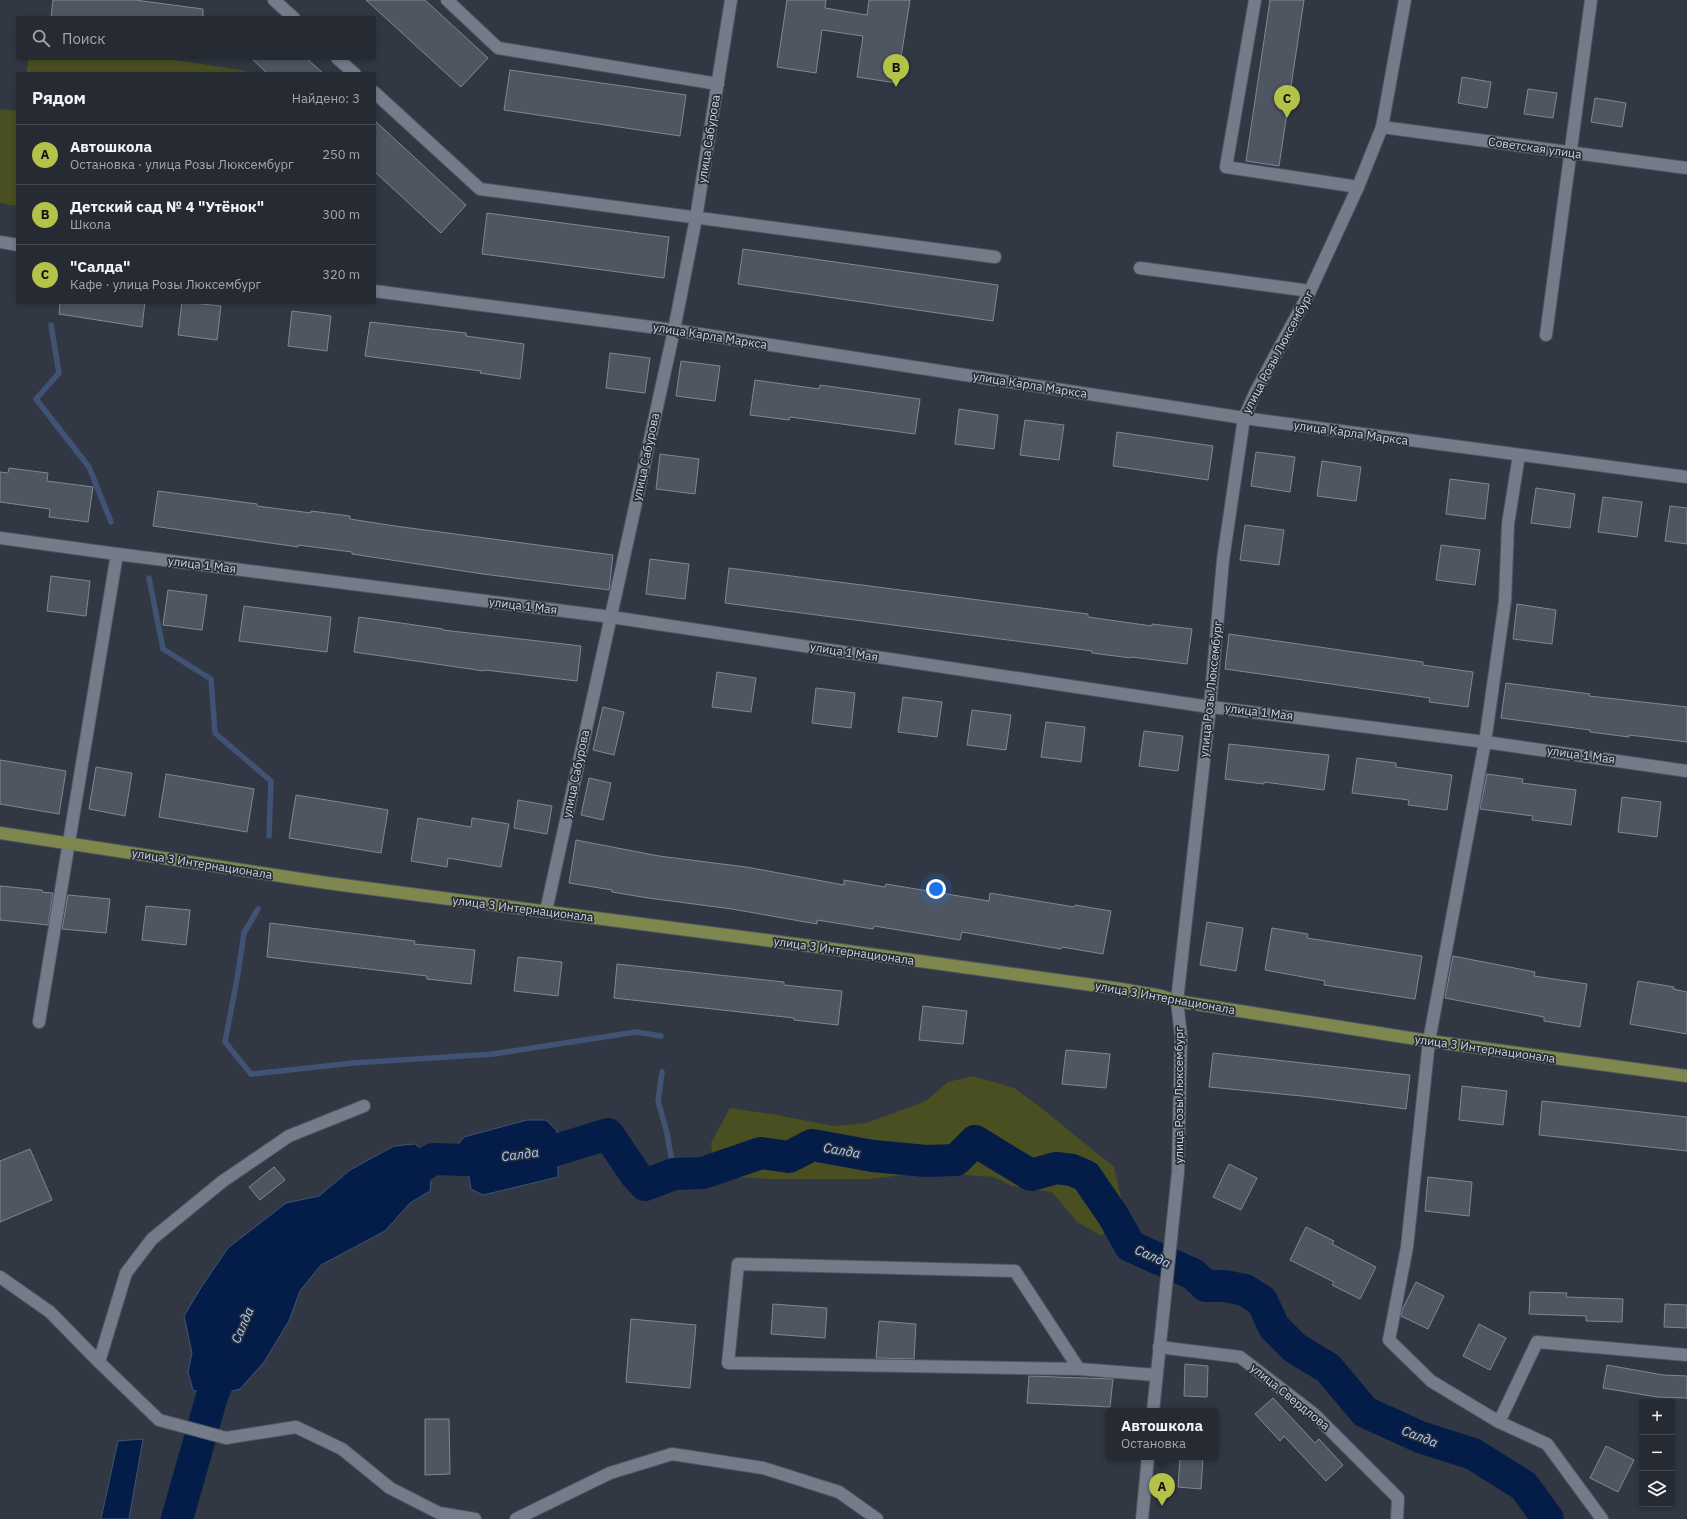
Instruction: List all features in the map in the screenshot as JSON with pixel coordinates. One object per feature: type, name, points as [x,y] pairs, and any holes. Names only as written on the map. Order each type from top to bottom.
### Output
[{"type":"main road","name":"улица 3 Интернационала","points":[[0,833],[327,883],[826,948],[1121,989],[1161,996],[1177,1001],[1429,1041],[1687,1076]]},
{"type":"street","points":[[274,0],[292,16]]},
{"type":"street","points":[[447,0],[498,48],[718,84]]},
{"type":"street","name":"улица Сабурова","points":[[546,912],[674,330],[696,218],[731,0]]},
{"type":"street","points":[[1255,0],[1226,167],[1358,187]]},
{"type":"street","name":"улица Розы Люксембург","points":[[1153,1408],[1178,1172],[1181,1036],[1177,1001],[1210,706],[1223,560],[1244,418],[1255,393],[1310,291],[1358,187],[1382,127],[1405,0]]},
{"type":"street","points":[[1546,335],[1591,0]]},
{"type":"street","points":[[340,60],[353,72]]},
{"type":"street","points":[[376,94],[480,189],[995,257]]},
{"type":"street","name":"Советская улица","points":[[1382,127],[1687,168]]},
{"type":"street","points":[[0,242],[16,245]]},
{"type":"street","points":[[1140,268],[1310,291]]},
{"type":"street","name":"улица Карла Маркса","points":[[376,291],[674,330],[1244,418],[1687,478]]},
{"type":"street","points":[[1518,455],[1508,524],[1505,601],[1485,742],[1429,1041],[1407,1247],[1388,1340],[1431,1381],[1499,1422],[1547,1444],[1602,1519]]},
{"type":"street","name":"улица 1 Мая","points":[[0,538],[611,617],[1196,705],[1485,742],[1687,771]]},
{"type":"street","points":[[39,1022],[117,554]]},
{"type":"street","points":[[99,1362],[126,1272],[152,1239],[223,1181],[289,1136],[364,1106]]},
{"type":"street","points":[[1079,1369],[1015,1271],[738,1264],[728,1362],[1079,1369],[1156,1375]]},
{"type":"street","points":[[0,1277],[50,1312],[99,1362],[160,1420],[226,1438],[296,1427],[342,1449],[390,1488],[439,1513],[476,1519]]},
{"type":"street","points":[[1499,1422],[1537,1342],[1687,1355]]},
{"type":"street","name":"улица Свердлова","points":[[1159,1347],[1240,1357],[1314,1414],[1398,1498],[1397,1519]]},
{"type":"street","points":[[516,1519],[610,1473],[672,1454],[763,1468],[839,1492],[878,1519]]},
{"type":"street","points":[[1142,1519],[1148,1460]]},
{"type":"green space","points":[[29,60],[175,60],[247,72],[26,72]]},
{"type":"green space","points":[[0,109],[16,111],[16,206],[0,203]]},
{"type":"green space","points":[[973,1076],[1014,1088],[1040,1107],[1114,1167],[1121,1198],[1114,1217],[1102,1236],[1077,1222],[1052,1192],[1012,1186],[994,1177],[927,1172],[870,1179],[767,1179],[718,1176],[714,1169],[711,1143],[730,1108],[833,1126],[866,1123],[926,1101],[948,1082]]},
{"type":"water","points":[[527,1120],[546,1120],[557,1131],[558,1177],[483,1195],[471,1189],[466,1160],[457,1146],[464,1137]]},
{"type":"water","points":[[415,1144],[433,1159],[430,1191],[410,1203],[385,1231],[321,1265],[300,1291],[289,1321],[264,1362],[240,1389],[212,1396],[193,1390],[188,1372],[192,1353],[184,1316],[228,1248],[286,1203],[319,1196],[350,1170],[394,1146]]},
{"type":"water","points":[[143,1439],[129,1519],[101,1519],[118,1441]]},
{"type":"building","points":[[53,0],[135,0],[203,9],[203,16],[51,16]]},
{"type":"building","points":[[366,0],[425,0],[488,58],[461,87]]},
{"type":"building","points":[[787,0],[826,0],[825,8],[867,15],[869,0],[910,0],[897,83],[857,77],[863,36],[822,30],[816,73],[777,67]]},
{"type":"building","points":[[1270,0],[1304,0],[1279,166],[1246,161]]},
{"type":"building","points":[[253,60],[308,60],[322,72],[266,72]]},
{"type":"building","points":[[510,70],[686,95],[680,136],[504,110]]},
{"type":"building","points":[[1462,77],[1491,82],[1487,108],[1458,103]]},
{"type":"building","points":[[1528,89],[1557,93],[1553,118],[1524,114]]},
{"type":"building","points":[[1595,98],[1626,103],[1622,127],[1591,122]]},
{"type":"building","points":[[376,122],[466,205],[441,233],[376,173]]},
{"type":"building","points":[[487,213],[669,237],[664,278],[482,254]]},
{"type":"building","points":[[743,249],[998,285],[993,321],[738,284]]},
{"type":"building","points":[[60,304],[145,304],[142,327],[59,314]]},
{"type":"building","points":[[182,304],[221,306],[217,340],[178,335]]},
{"type":"building","points":[[292,311],[331,316],[327,351],[288,346]]},
{"type":"building","points":[[370,322],[466,333],[466,336],[524,344],[520,379],[480,373],[481,371],[365,356]]},
{"type":"building","points":[[610,353],[650,358],[645,393],[606,388]]},
{"type":"building","points":[[681,361],[720,366],[715,401],[676,396]]},
{"type":"building","points":[[755,380],[819,389],[820,385],[920,399],[915,434],[790,417],[789,420],[750,415]]},
{"type":"building","points":[[959,409],[998,415],[994,449],[955,444]]},
{"type":"building","points":[[1025,420],[1064,425],[1059,460],[1020,455]]},
{"type":"building","points":[[1117,432],[1213,446],[1208,480],[1113,466]]},
{"type":"building","points":[[1256,452],[1295,457],[1290,492],[1251,486]]},
{"type":"building","points":[[660,454],[699,459],[695,494],[656,489]]},
{"type":"building","points":[[1322,461],[1361,467],[1356,501],[1317,496]]},
{"type":"building","points":[[9,468],[48,473],[47,481],[93,487],[88,522],[49,517],[50,509],[0,502],[0,472],[8,473]]},
{"type":"building","points":[[1450,479],[1489,484],[1485,519],[1446,514]]},
{"type":"building","points":[[1536,488],[1575,494],[1570,528],[1531,523]]},
{"type":"building","points":[[158,491],[257,504],[257,506],[350,516],[350,519],[395,526],[613,555],[609,590],[483,574],[352,554],[352,552],[298,545],[298,547],[153,526]]},
{"type":"building","points":[[1603,497],[1642,502],[1637,537],[1598,532]]},
{"type":"building","points":[[1670,506],[1687,508],[1687,544],[1665,541]]},
{"type":"building","points":[[1245,525],[1284,530],[1279,565],[1240,560]]},
{"type":"building","points":[[1441,545],[1480,550],[1475,585],[1436,580]]},
{"type":"building","points":[[650,559],[689,564],[685,599],[646,594]]},
{"type":"building","points":[[729,568],[1088,614],[1088,617],[1152,626],[1152,624],[1192,629],[1187,664],[1092,653],[1092,651],[725,603]]},
{"type":"building","points":[[51,576],[90,581],[86,616],[47,611]]},
{"type":"building","points":[[168,590],[207,595],[202,630],[163,625]]},
{"type":"building","points":[[1517,604],[1556,610],[1552,644],[1513,639]]},
{"type":"building","points":[[244,606],[331,617],[327,652],[239,641]]},
{"type":"building","points":[[359,617],[443,630],[581,646],[577,681],[484,671],[354,652]]},
{"type":"building","points":[[1229,634],[1423,662],[1423,665],[1473,672],[1468,707],[1429,702],[1430,698],[1225,669]]},
{"type":"building","points":[[717,672],[756,678],[751,712],[712,707]]},
{"type":"building","points":[[1506,683],[1590,694],[1589,696],[1687,707],[1687,742],[1590,732],[1590,730],[1501,718]]},
{"type":"building","points":[[816,688],[855,693],[851,728],[812,723]]},
{"type":"building","points":[[903,697],[942,702],[937,737],[898,732]]},
{"type":"building","points":[[603,707],[624,712],[614,755],[593,750]]},
{"type":"building","points":[[972,710],[1011,715],[1006,750],[967,745]]},
{"type":"building","points":[[1046,722],[1085,727],[1081,762],[1041,757]]},
{"type":"building","points":[[1144,731],[1183,736],[1178,771],[1139,766]]},
{"type":"building","points":[[1229,744],[1329,755],[1324,790],[1264,782],[1264,784],[1225,779]]},
{"type":"building","points":[[1357,758],[1396,763],[1396,767],[1452,775],[1447,810],[1408,805],[1409,800],[1352,793]]},
{"type":"building","points":[[0,760],[66,771],[59,814],[0,804]]},
{"type":"building","points":[[96,767],[132,773],[125,816],[89,809]]},
{"type":"building","points":[[166,774],[254,789],[247,832],[159,817]]},
{"type":"building","points":[[1487,774],[1523,779],[1522,783],[1576,790],[1571,825],[1532,820],[1533,816],[1480,809]]},
{"type":"building","points":[[589,778],[611,783],[603,820],[581,815]]},
{"type":"building","points":[[296,795],[388,810],[381,853],[289,838]]},
{"type":"building","points":[[1622,797],[1661,802],[1657,837],[1618,832]]},
{"type":"building","points":[[518,800],[552,806],[547,834],[514,828]]},
{"type":"building","points":[[418,818],[471,827],[472,818],[509,824],[501,867],[448,858],[447,867],[411,861]]},
{"type":"building","points":[[576,840],[659,856],[746,867],[844,885],[844,880],[885,887],[886,884],[989,901],[990,893],[1074,907],[1075,905],[1111,911],[1103,954],[1062,947],[1061,949],[962,932],[960,940],[874,926],[873,929],[817,920],[817,924],[732,909],[648,898],[569,883]]},
{"type":"building","points":[[0,886],[42,890],[42,892],[53,893],[48,925],[0,920]]},
{"type":"building","points":[[68,895],[110,899],[106,933],[62,929]]},
{"type":"building","points":[[146,906],[190,910],[186,945],[142,940]]},
{"type":"building","points":[[1207,922],[1243,928],[1236,971],[1200,965]]},
{"type":"building","points":[[270,923],[415,941],[414,944],[475,950],[471,984],[427,979],[427,976],[267,957]]},
{"type":"building","points":[[1272,928],[1308,934],[1307,938],[1422,956],[1415,999],[1324,985],[1325,981],[1265,970]]},
{"type":"building","points":[[1453,956],[1535,972],[1534,976],[1587,984],[1580,1027],[1544,1021],[1544,1017],[1445,998]]},
{"type":"building","points":[[518,957],[562,962],[558,996],[514,991]]},
{"type":"building","points":[[617,964],[784,982],[784,985],[842,991],[838,1025],[794,1020],[794,1018],[614,998]]},
{"type":"building","points":[[1638,981],[1674,987],[1673,989],[1687,992],[1687,1034],[1630,1024]]},
{"type":"building","points":[[923,1006],[967,1011],[963,1044],[919,1040]]},
{"type":"building","points":[[1066,1050],[1110,1054],[1106,1088],[1062,1084]]},
{"type":"building","points":[[1213,1053],[1410,1075],[1406,1109],[1312,1097],[1209,1087]]},
{"type":"building","points":[[1462,1086],[1507,1091],[1503,1125],[1459,1120]]},
{"type":"building","points":[[1542,1101],[1687,1117],[1687,1151],[1539,1135]]},
{"type":"building","points":[[30,1149],[52,1200],[0,1222],[0,1161]]},
{"type":"building","points":[[1229,1164],[1257,1178],[1241,1210],[1213,1197]]},
{"type":"building","points":[[274,1167],[285,1180],[260,1200],[249,1187]]},
{"type":"building","points":[[1428,1177],[1472,1182],[1469,1216],[1425,1211]]},
{"type":"building","points":[[1306,1227],[1334,1241],[1332,1244],[1376,1267],[1360,1299],[1332,1285],[1334,1282],[1290,1260]]},
{"type":"building","points":[[1416,1282],[1444,1296],[1428,1329],[1401,1316],[1402,1310]]},
{"type":"building","points":[[1530,1292],[1567,1293],[1566,1297],[1623,1299],[1622,1322],[1586,1321],[1586,1316],[1529,1314]]},
{"type":"building","points":[[773,1304],[827,1308],[825,1338],[771,1334]]},
{"type":"building","points":[[1665,1304],[1687,1305],[1687,1328],[1664,1327]]},
{"type":"building","points":[[631,1319],[696,1325],[690,1388],[626,1382]]},
{"type":"building","points":[[879,1321],[916,1324],[914,1359],[876,1358]]},
{"type":"building","points":[[1479,1324],[1506,1338],[1490,1370],[1463,1356]]},
{"type":"building","points":[[1185,1364],[1208,1366],[1207,1397],[1184,1396]]},
{"type":"building","points":[[1607,1365],[1663,1375],[1687,1376],[1687,1398],[1657,1397],[1603,1388]]},
{"type":"building","points":[[1029,1376],[1113,1379],[1110,1407],[1027,1403]]},
{"type":"building","points":[[1273,1398],[1315,1443],[1319,1439],[1343,1465],[1326,1481],[1284,1436],[1280,1441],[1255,1414]]},
{"type":"building","points":[[425,1419],[449,1419],[450,1474],[425,1475]]},
{"type":"building","points":[[1606,1446],[1634,1460],[1618,1492],[1590,1478]]},
{"type":"building","points":[[1180,1460],[1203,1460],[1201,1489],[1178,1487]]},
{"type":"waterway","points":[[51,325],[59,373],[36,399],[89,467],[111,522]]},
{"type":"waterway","points":[[149,578],[163,649],[211,679],[215,733],[271,781],[269,836]]},
{"type":"waterway","points":[[258,909],[244,933],[225,1042],[251,1074],[354,1063],[493,1054],[636,1032],[661,1036]]},
{"type":"waterway","points":[[662,1072],[658,1101],[667,1133],[674,1174]]},
{"type":"waterway","name":"Салда","points":[[397,1183],[433,1159],[466,1160],[556,1150],[608,1134],[635,1174],[645,1185],[674,1174],[703,1173],[761,1153],[789,1157],[812,1145],[873,1156],[926,1161],[956,1160],[975,1141],[1031,1175],[1056,1168],[1072,1170],[1086,1176],[1114,1217],[1130,1246],[1193,1274],[1206,1286],[1224,1286],[1245,1290],[1262,1301],[1274,1327],[1295,1348],[1328,1368],[1365,1412],[1420,1437],[1473,1454],[1524,1486],[1548,1519]]},
{"type":"waterway","name":"Салда","points":[[177,1519],[212,1396],[229,1355]]},
{"type":"place","name":"Детский сад № 4 \"Утёнок\"","points":[[896,87]]},
{"type":"place","name":"\"Салда\"","points":[[1287,118]]},
{"type":"place","name":"Автошкола","points":[[1162,1506]]}]
